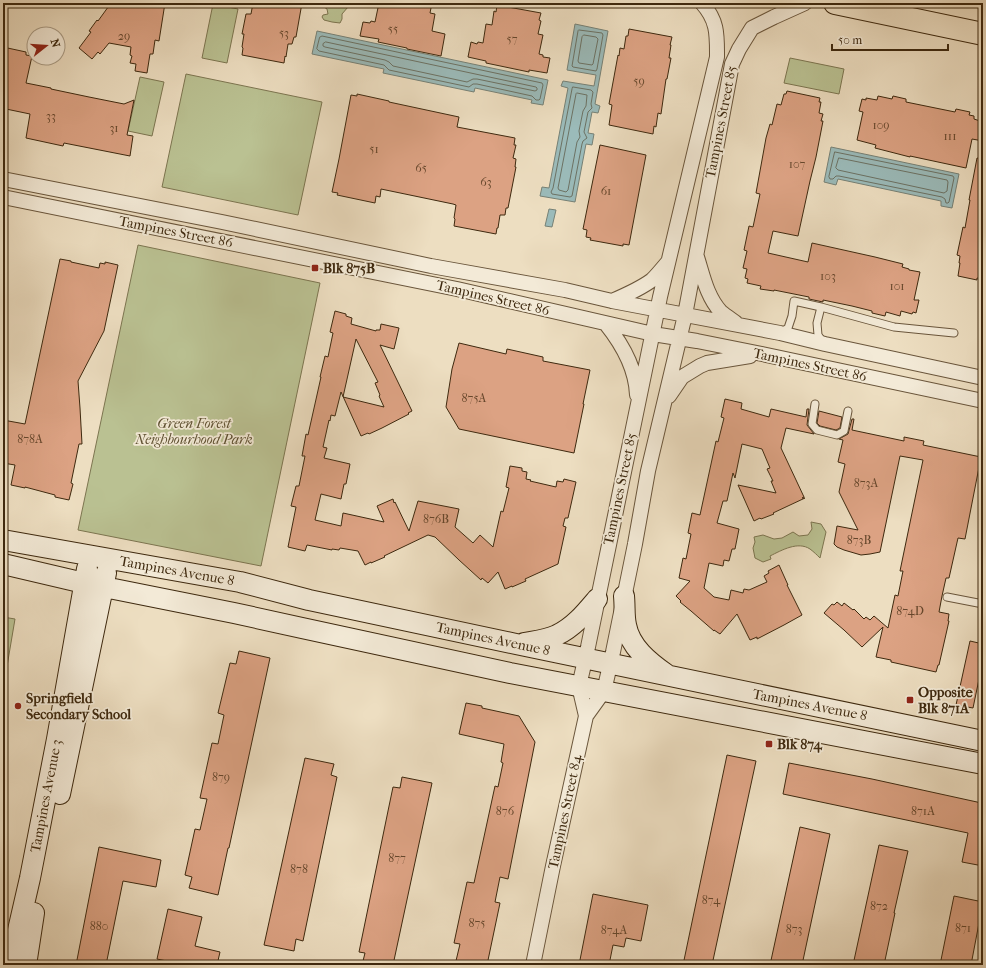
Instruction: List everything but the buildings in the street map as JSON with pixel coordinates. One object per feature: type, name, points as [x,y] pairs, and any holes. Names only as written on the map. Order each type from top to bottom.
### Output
[{"type":"main road","points":[[835,3],[983,34]]},
{"type":"street","name":"Tampines Street 85","points":[[586,716],[579,686],[668,261],[717,57],[717,35],[714,21],[707,8],[702,3]]},
{"type":"street","name":"Tampines Street 85","points":[[610,664],[635,544],[648,471],[684,315],[732,64],[752,28],[806,3]]},
{"type":"street","name":"Tampines Street 86","points":[[3,179],[222,222],[431,266],[565,290],[612,301],[780,333],[983,378]]},
{"type":"street","name":"Tampines Street 86","points":[[3,197],[457,289],[606,324],[762,354],[983,401]]},
{"type":"street","name":"Tampines Street 85","points":[[696,255],[706,288],[710,296],[722,312],[739,325]]},
{"type":"street","name":"Tampines Street 85","points":[[612,301],[636,290],[653,279],[668,261]]},
{"type":"street","points":[[606,324],[626,353],[636,385],[637,409]]},
{"type":"street","points":[[664,402],[682,377],[700,366],[707,363],[762,354]]},
{"type":"street","name":"Tampines Avenue 8","points":[[3,540],[240,582],[309,600],[585,659],[983,740]]},
{"type":"street","name":"Tampines Avenue 3","points":[[10,965],[30,878],[57,739],[89,556]]},
{"type":"street","name":"Tampines Avenue 3","points":[[26,965],[34,913],[109,559]]},
{"type":"street","name":"Tampines Avenue 8","points":[[3,564],[84,583],[234,613],[510,673],[983,764]]},
{"type":"street","points":[[624,596],[626,625],[632,641],[643,656],[669,676]]},
{"type":"street","points":[[516,644],[541,640],[557,635],[568,629],[597,599]]},
{"type":"street","name":"Tampines Street 84","points":[[533,965],[586,716],[604,691],[610,664]]},
{"type":"lane","points":[[780,333],[788,328],[792,316],[794,301],[821,306],[894,327],[954,333]]},
{"type":"lane","points":[[821,306],[817,323],[818,335],[825,344]]},
{"type":"lane","points":[[815,404],[812,424],[817,430],[837,435],[844,431],[848,411]]},
{"type":"lane","points":[[948,597],[983,604]]},
{"type":"green space","points":[[320,3],[357,3],[358,5],[348,7],[342,14],[340,23],[324,20],[322,17],[323,15],[328,14],[327,9]]},
{"type":"green space","points":[[213,4],[238,9],[227,63],[202,58]]},
{"type":"green space","points":[[790,58],[844,69],[839,94],[784,83]]},
{"type":"green space","points":[[186,74],[322,102],[298,215],[162,187]]},
{"type":"green space","points":[[140,77],[164,82],[152,136],[128,131]]},
{"type":"green space","name":"Green Forest Neighbourhood Park","points":[[138,245],[320,283],[261,566],[78,530]]},
{"type":"green space","points":[[811,522],[821,524],[826,532],[820,558],[810,549],[795,546],[770,556],[771,559],[763,562],[755,558],[753,548],[755,542],[754,537],[763,535],[774,539],[782,538],[793,532],[799,536],[808,535],[812,529]]},
{"type":"green space","points":[[3,617],[15,619],[3,690]]},
{"type":"water","points":[[575,24],[608,31],[595,104],[600,106],[598,113],[592,112],[588,133],[594,134],[592,145],[586,144],[575,202],[540,196],[542,187],[549,188],[568,88],[561,86],[563,81],[594,86],[596,75],[567,70]]},
{"type":"water","points":[[317,31],[548,80],[543,105],[531,103],[532,100],[475,88],[474,92],[383,73],[384,69],[312,54]]},
{"type":"water","points":[[831,147],[959,174],[952,208],[941,206],[941,201],[838,179],[836,185],[824,182]]},
{"type":"water","points":[[549,209],[556,210],[552,227],[545,226]]},
{"type":"place","name":"Blk 875B","points":[[315,268]]},
{"type":"place","name":"Opposite Blk 871A","points":[[910,700]]},
{"type":"place","name":"Springfield Secondary School","points":[[18,706]]},
{"type":"place","name":"Blk 874","points":[[769,744]]}]
